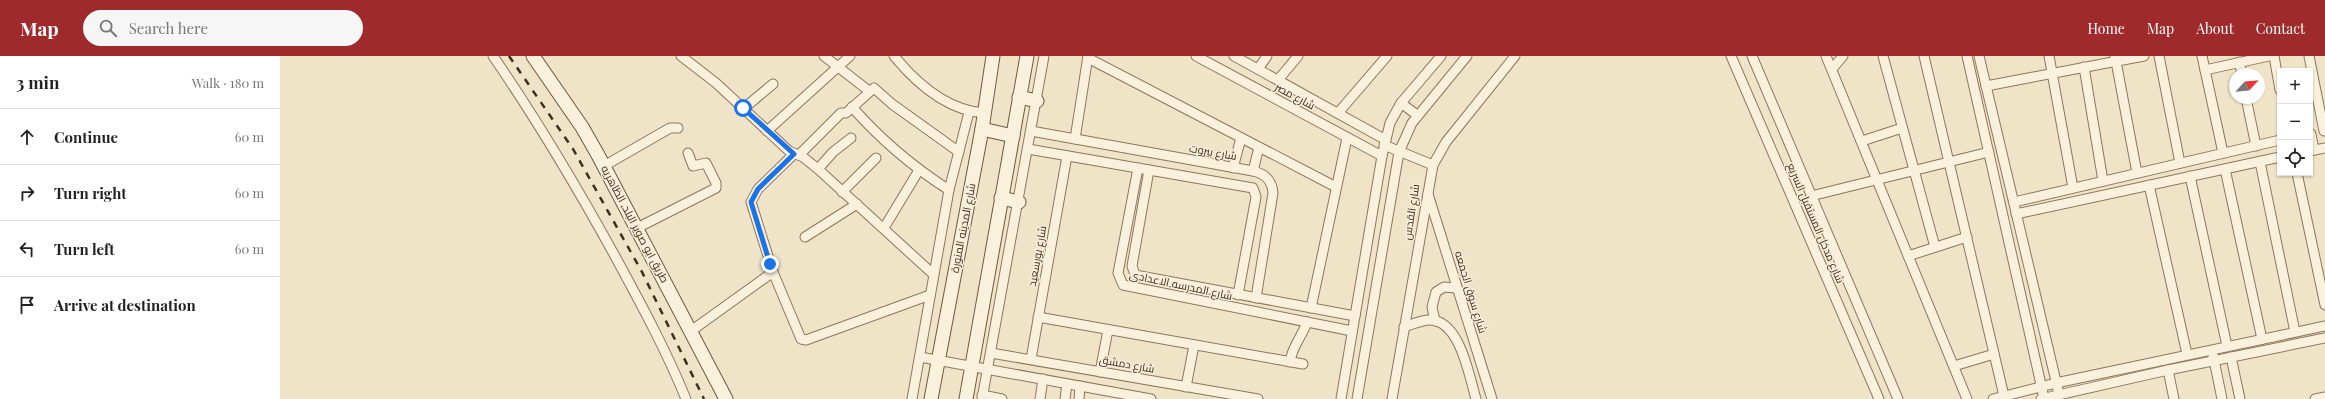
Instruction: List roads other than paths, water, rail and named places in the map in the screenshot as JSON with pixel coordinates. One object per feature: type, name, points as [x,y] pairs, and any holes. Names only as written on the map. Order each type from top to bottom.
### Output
[{"type":"main road","name":"طريق ابو صوير البلد, الظاهريه","points":[[533,56],[582,127],[604,166],[726,399]]},
{"type":"main road","name":"شارع المدينه المنورة","points":[[931,399],[982,129],[993,56]]},
{"type":"main road","points":[[966,399],[1027,56]]},
{"type":"main road","points":[[1019,97],[1037,101]]},
{"type":"main road","points":[[982,129],[1012,136]]},
{"type":"main road","points":[[1001,198],[1019,202]]},
{"type":"street","points":[[493,56],[551,142],[584,198],[636,293],[674,369],[686,399]]},
{"type":"street","points":[[681,56],[706,74],[767,132],[818,169],[933,274]]},
{"type":"street","points":[[824,56],[869,91]]},
{"type":"street","points":[[767,132],[850,56]]},
{"type":"street","points":[[894,56],[929,89],[952,106],[969,112],[984,113]]},
{"type":"street","points":[[1002,399],[982,397],[1019,202],[1044,56]]},
{"type":"street","name":"شارع مصر","points":[[1196,56],[1382,156]]},
{"type":"street","name":"شارع مصر","points":[[1234,56],[1338,113],[1400,152],[1433,165]]},
{"type":"street","points":[[1258,69],[1267,56]]},
{"type":"street","points":[[1278,80],[1298,56]]},
{"type":"street","points":[[1338,113],[1387,56]]},
{"type":"street","points":[[1341,399],[1382,156],[1390,124],[1402,103],[1441,56]]},
{"type":"street","name":"شارع القدس","points":[[1357,399],[1400,152],[1407,132],[1418,115],[1467,56]]},
{"type":"street","name":"شارع القدس","points":[[1392,399],[1427,192],[1433,165],[1446,142],[1515,56]]},
{"type":"street","name":"شارع مدخل المستقبل السريع","points":[[1731,56],[1879,399]]},
{"type":"street","name":"شارع مدخل المستقبل السريع","points":[[1752,56],[1898,399]]},
{"type":"street","points":[[1826,56],[1878,179],[1967,399]]},
{"type":"street","points":[[1832,69],[1843,56]]},
{"type":"street","points":[[1883,56],[1935,247]]},
{"type":"street","points":[[1924,56],[2004,396]]},
{"type":"street","points":[[1967,56],[2042,386],[2042,399],[2214,360],[2325,338]]},
{"type":"street","points":[[1979,56],[2059,394]]},
{"type":"street","points":[[2049,56],[2073,188]]},
{"type":"street","points":[[1986,86],[2084,68],[2116,59],[2144,56]]},
{"type":"street","points":[[2159,56],[2180,163]]},
{"type":"street","points":[[2202,56],[2223,153]]},
{"type":"street","points":[[2205,70],[2243,60],[2269,56]]},
{"type":"street","points":[[2274,56],[2277,73]]},
{"type":"street","points":[[2309,56],[2325,131],[2313,133]]},
{"type":"street","points":[[1078,158],[1078,140],[1088,57],[1259,148],[1336,187]]},
{"type":"street","points":[[2116,59],[2137,173]]},
{"type":"street","points":[[2084,68],[2103,181]]},
{"type":"street","points":[[743,108],[773,84]]},
{"type":"street","points":[[930,295],[804,340],[800,337],[773,272],[751,202],[758,189],[796,154],[841,113],[846,113],[869,91],[875,89],[892,104],[959,152]]},
{"type":"street","points":[[1402,103],[1418,115]]},
{"type":"street","points":[[2247,104],[2256,146]]},
{"type":"street","points":[[852,107],[890,147],[919,170],[950,190]]},
{"type":"street","points":[[912,399],[933,274],[950,190],[969,112]]},
{"type":"street","points":[[604,166],[670,128],[678,128]]},
{"type":"street","points":[[1862,141],[1902,128]]},
{"type":"street","name":"شارع بيروت","points":[[1031,131],[1253,171],[1265,175],[1270,180],[1273,193],[1256,298]]},
{"type":"street","points":[[818,169],[833,152],[851,138]]},
{"type":"street","points":[[1233,168],[1241,138]]},
{"type":"street","points":[[1311,308],[1347,138]]},
{"type":"street","points":[[2014,202],[2277,141]]},
{"type":"street","points":[[1253,171],[1259,148]]},
{"type":"street","points":[[2313,151],[2325,148]]},
{"type":"street","points":[[1028,149],[1250,186],[1256,194],[1238,294]]},
{"type":"street","points":[[1811,196],[1989,152]]},
{"type":"street","points":[[637,228],[716,188],[706,163],[693,166],[688,153]]},
{"type":"street","name":"شارع بورسعيد","points":[[1031,359],[1067,156]]},
{"type":"street","points":[[1165,172],[1168,156]]},
{"type":"street","points":[[842,192],[876,158]]},
{"type":"street","points":[[2016,214],[2277,159]]},
{"type":"street","points":[[2260,162],[2295,332]]},
{"type":"street","points":[[1215,181],[1218,165]]},
{"type":"street","name":"شارع المدرسه الاعدادى","points":[[1138,168],[1118,273],[1123,286],[1352,331]]},
{"type":"street","points":[[2225,169],[2262,339]]},
{"type":"street","points":[[884,228],[919,170]]},
{"type":"street","name":"شارع المدرسه الاعدادى","points":[[1149,170],[1132,266],[1133,272],[1141,277],[1355,316]]},
{"type":"street","points":[[2190,176],[2227,346]]},
{"type":"street","points":[[2298,176],[2325,305]]},
{"type":"street","points":[[2149,185],[2187,354]]},
{"type":"street","name":"شارع سوق الجمعه","points":[[1427,192],[1492,399]]},
{"type":"street","points":[[805,237],[857,204]]},
{"type":"street","points":[[1908,256],[1967,237]]},
{"type":"street","points":[[691,331],[773,272]]},
{"type":"street","points":[[1435,321],[1432,307],[1436,292],[1444,287],[1456,288]]},
{"type":"street","points":[[2022,296],[2034,293]]},
{"type":"street","points":[[1038,317],[1303,364]]},
{"type":"street","points":[[1404,326],[1424,321],[1435,321],[1448,328],[1457,339],[1476,399]]},
{"type":"street","points":[[1290,362],[1293,349],[1302,335],[1307,322]]},
{"type":"street","points":[[1993,399],[2042,386],[2187,354],[2325,326]]},
{"type":"street","points":[[1100,372],[1108,330]]},
{"type":"street","points":[[1186,387],[1194,344]]},
{"type":"street","points":[[2212,350],[2222,399]]},
{"type":"street","name":"شارع دمشق","points":[[991,353],[1258,399]]},
{"type":"street","points":[[1954,366],[1994,354]]},
{"type":"street","points":[[920,357],[1043,379],[1137,398],[1151,399]]},
{"type":"street","points":[[2231,357],[2240,399]]},
{"type":"street","points":[[2168,370],[2174,399]]},
{"type":"street","points":[[1110,392],[1113,374]]},
{"type":"street","points":[[1040,399],[1043,379]]},
{"type":"street","points":[[1065,399],[1067,384]]},
{"type":"street","points":[[1078,399],[1080,386]]},
{"type":"street","points":[[2315,399],[2325,397]]},
{"type":"railway","points":[[509,56],[573,149],[642,272],[704,399]]}]
